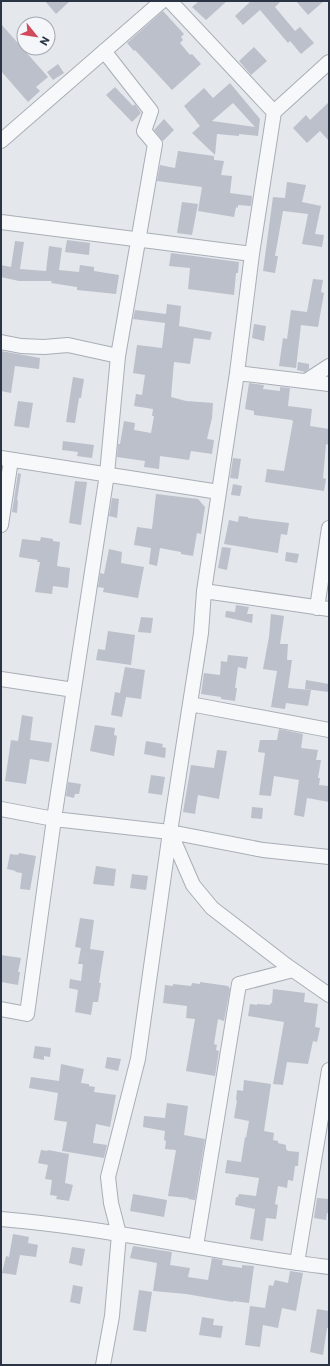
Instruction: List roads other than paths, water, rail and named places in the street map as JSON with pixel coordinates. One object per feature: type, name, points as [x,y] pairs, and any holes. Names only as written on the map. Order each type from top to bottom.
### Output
[{"type":"street","points":[[1,140],[162,1]]},
{"type":"street","points":[[170,1],[274,112]]},
{"type":"street","points":[[1,1009],[27,1014],[54,819],[107,474],[118,356],[155,144],[144,131],[152,111],[104,51]]},
{"type":"street","points":[[103,1365],[112,1316],[119,1234],[110,1203],[108,1177],[138,1059],[170,832],[201,633],[204,591],[237,373],[252,254],[274,112],[329,62]]},
{"type":"street","points":[[1,222],[252,254]]},
{"type":"street","points":[[1,342],[21,346],[44,347],[68,345],[118,356]]},
{"type":"street","points":[[306,381],[329,366]]},
{"type":"street","points":[[237,373],[329,384]]},
{"type":"street","points":[[1,525],[6,459],[219,492]]},
{"type":"street","points":[[204,591],[323,608],[329,528]]},
{"type":"street","points":[[1,679],[74,690]]},
{"type":"street","points":[[190,704],[329,730]]},
{"type":"street","points":[[1,809],[54,819],[170,832],[263,850],[329,857]]},
{"type":"street","points":[[170,832],[193,885],[212,908],[293,970],[329,995]]},
{"type":"street","points":[[196,1246],[239,984],[293,970]]},
{"type":"street","points":[[297,1263],[329,1070]]},
{"type":"street","points":[[1,1219],[119,1234],[329,1267]]}]
